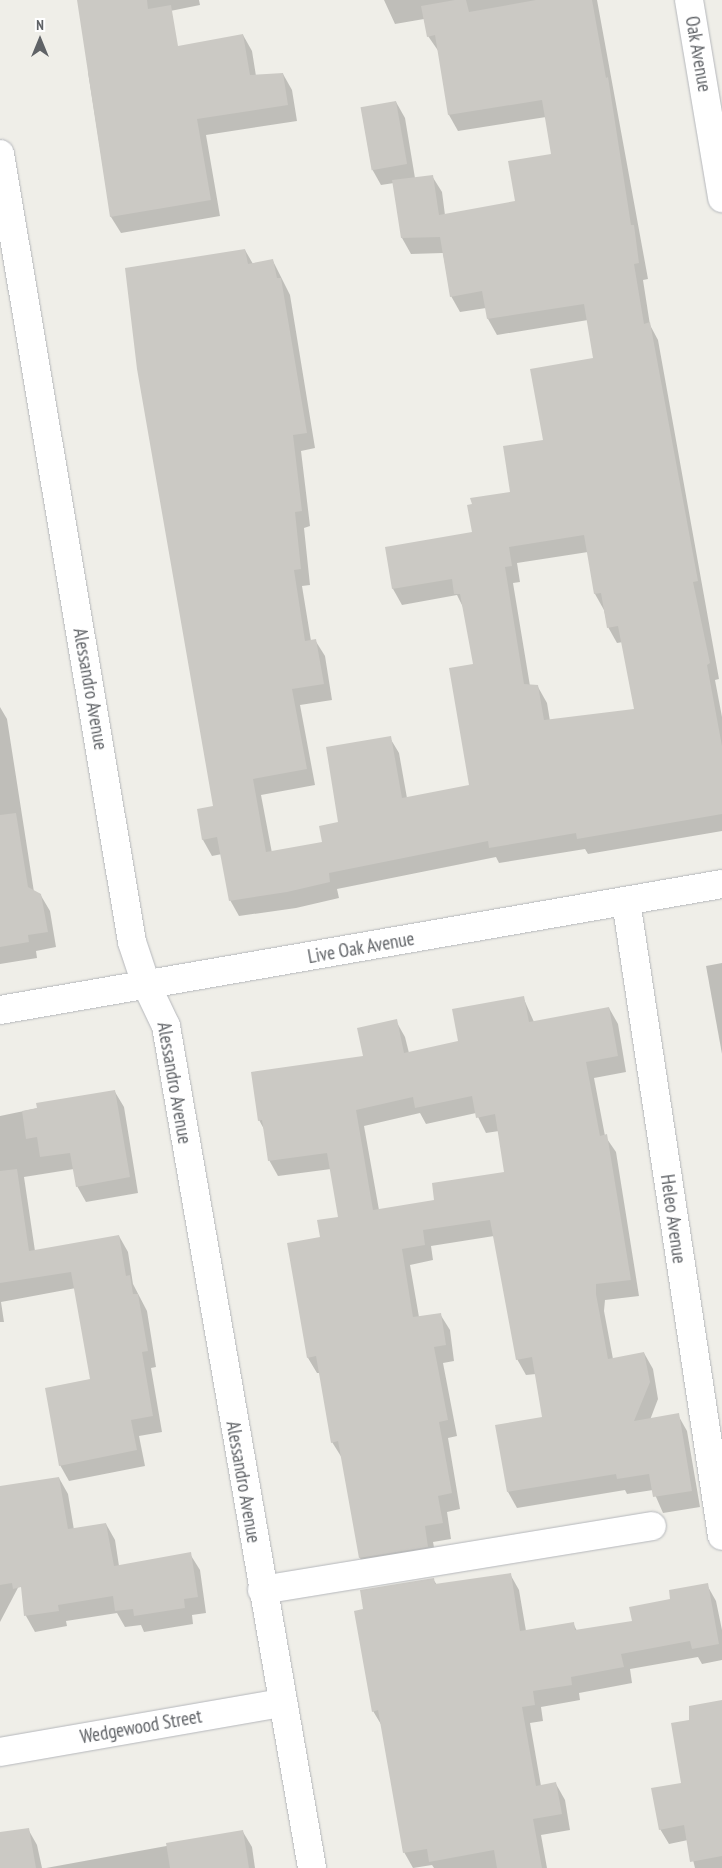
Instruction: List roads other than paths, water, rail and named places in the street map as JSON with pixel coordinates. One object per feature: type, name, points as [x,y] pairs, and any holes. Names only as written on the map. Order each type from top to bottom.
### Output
[{"type":"street","name":"Oak Avenue","points":[[689,0],[722,198]]},
{"type":"street","name":"Alessandro Avenue","points":[[0,154],[132,942],[146,984],[166,1026],[262,1590],[312,1868]]},
{"type":"street","name":"Live Oak Avenue","points":[[0,1010],[722,884]]},
{"type":"street","name":"Heleo Avenue","points":[[626,901],[722,1536]]},
{"type":"street","points":[[262,1590],[652,1526]]},
{"type":"street","name":"Wedgewood Street","points":[[0,1752],[282,1702]]}]
